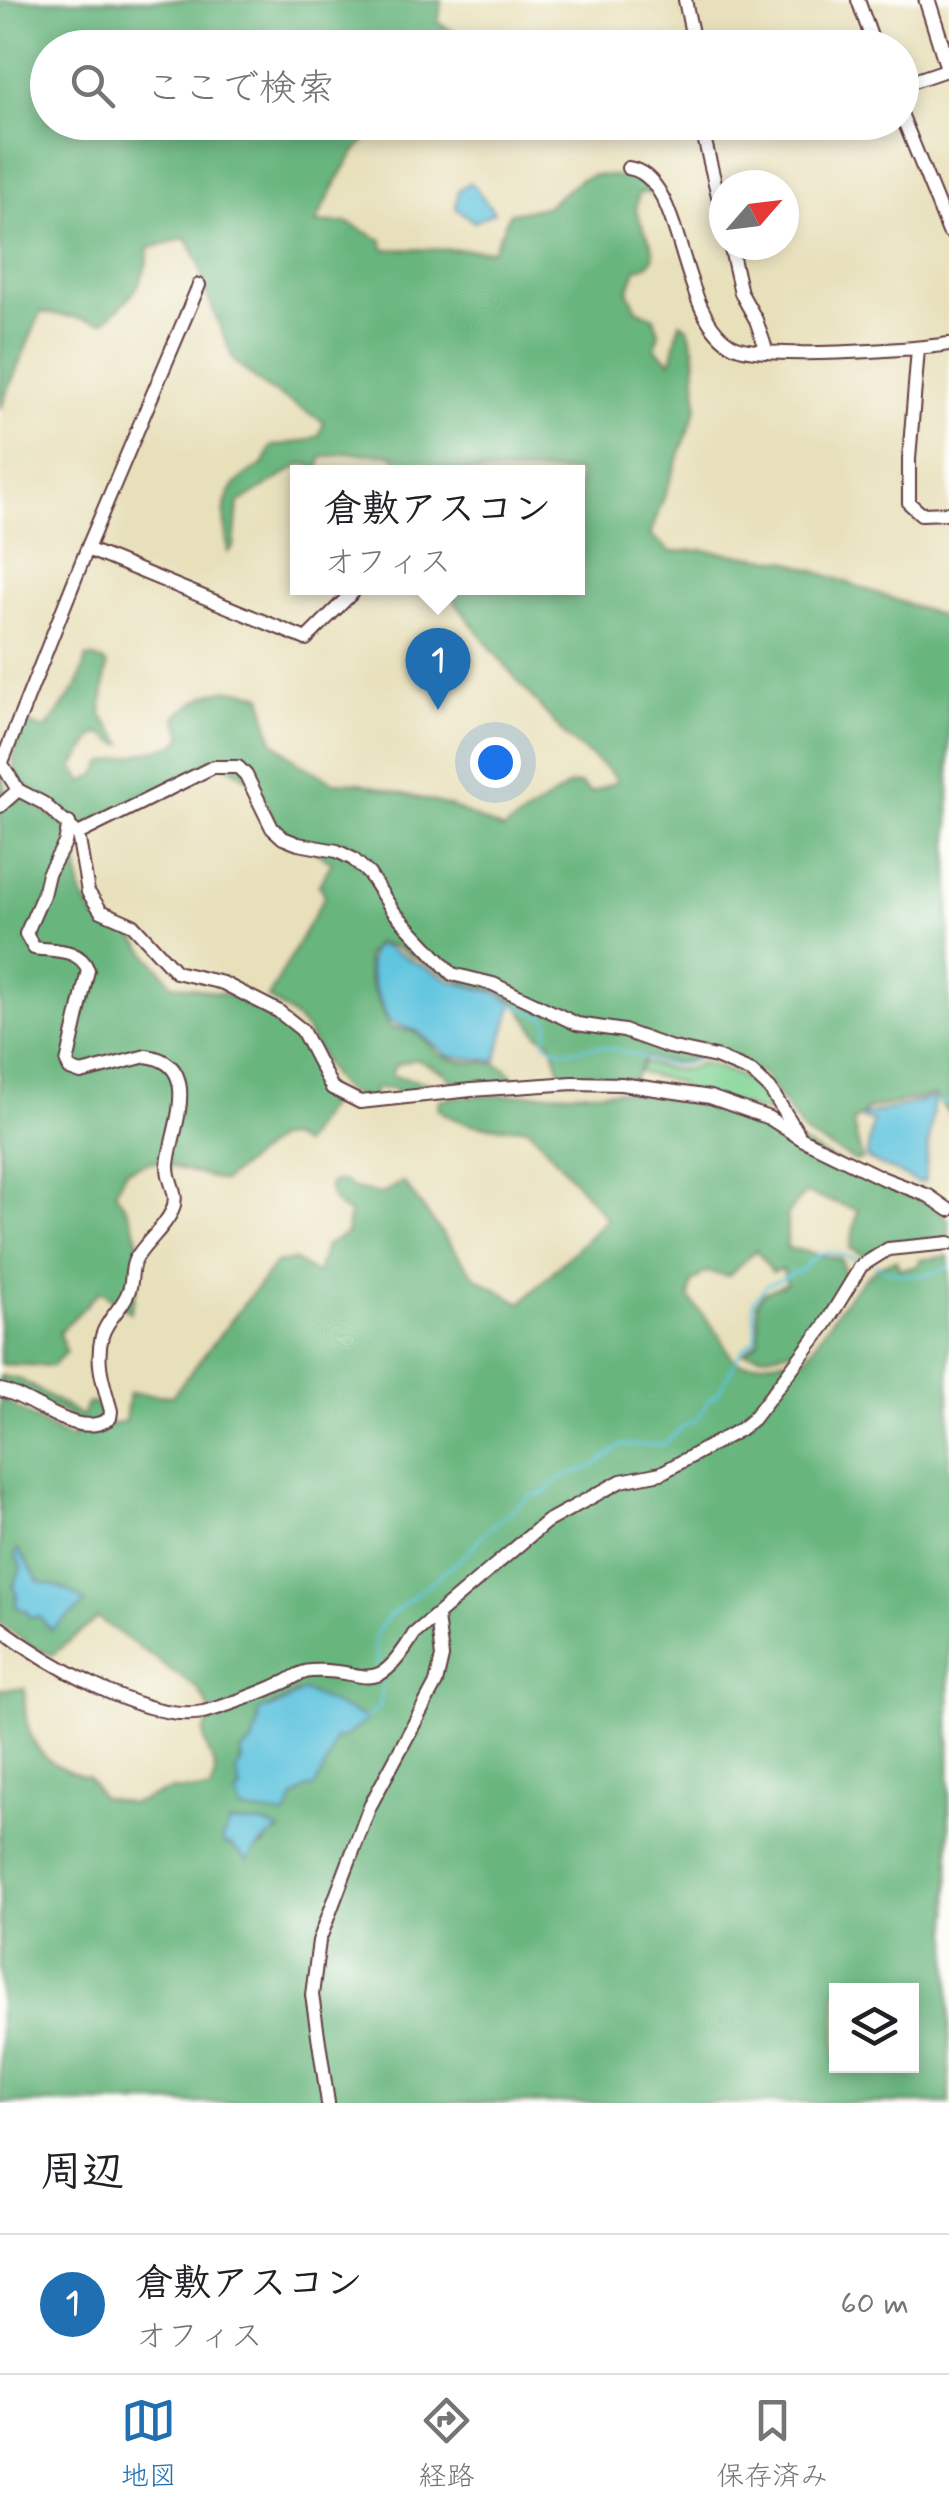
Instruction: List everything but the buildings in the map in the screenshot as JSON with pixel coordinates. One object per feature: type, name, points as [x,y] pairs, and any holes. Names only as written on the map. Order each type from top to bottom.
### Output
[{"type":"main road","points":[[927,0],[949,70]]},
{"type":"street","points":[[685,0],[691,30]]},
{"type":"street","points":[[858,0],[869,30]]},
{"type":"street","points":[[919,80],[949,70]]},
{"type":"street","points":[[705,140],[712,170]]},
{"type":"street","points":[[912,140],[949,232]]},
{"type":"street","points":[[628,168],[636,169],[659,187],[687,274],[711,321],[734,346],[767,352],[918,349],[949,344]]},
{"type":"street","points":[[733,260],[741,293],[767,352]]},
{"type":"street","points":[[199,285],[1,762],[18,790],[43,803],[74,829],[88,892],[100,911],[133,925],[176,972],[223,983],[278,1011],[302,1030],[332,1088],[360,1102],[573,1084],[621,1084],[710,1097],[770,1118],[802,1139],[929,1196],[949,1210]]},
{"type":"street","points":[[918,349],[909,503],[921,514],[949,513]]},
{"type":"street","points":[[87,548],[306,639],[350,595]]},
{"type":"street","points":[[0,1390],[77,1424],[100,1424],[110,1418],[99,1366],[105,1326],[128,1294],[136,1259],[174,1208],[177,1193],[168,1164],[179,1121],[181,1096],[176,1076],[163,1062],[146,1056],[81,1072],[70,1069],[67,1063],[88,970],[77,955],[34,948],[26,934],[44,895],[48,874],[74,829],[213,767],[238,767],[246,775],[272,828],[283,838],[354,858],[370,874],[394,912],[452,974],[493,984],[577,1024],[624,1031],[669,1048],[716,1057],[752,1072],[770,1089],[802,1139]]},
{"type":"street","points":[[0,806],[18,790]]},
{"type":"street","points":[[0,1628],[28,1649],[110,1694],[186,1713],[216,1707],[308,1670],[364,1678],[383,1672],[400,1657],[414,1634],[546,1522],[621,1481],[661,1473],[741,1429],[764,1408],[825,1325],[860,1266],[874,1255],[888,1249],[949,1243]]},
{"type":"street","points":[[328,2103],[312,1995],[319,1941],[370,1806],[436,1684],[442,1657],[436,1618]]},
{"type":"green space","points":[[0,0],[442,0],[438,23],[451,30],[30,30],[30,140],[366,140],[337,182],[316,223],[348,223],[382,240],[384,249],[493,250],[510,213],[545,207],[581,179],[594,175],[633,177],[654,193],[639,193],[636,209],[651,244],[652,259],[636,269],[628,291],[637,309],[654,318],[659,332],[655,348],[671,362],[680,322],[688,327],[695,352],[697,407],[650,535],[671,552],[702,550],[787,561],[949,619],[949,1114],[934,1095],[868,1109],[853,1123],[862,1160],[855,1161],[805,1134],[761,1072],[702,1054],[674,1063],[645,1057],[634,1079],[562,1078],[551,1042],[538,1034],[515,1001],[499,990],[471,986],[395,947],[376,943],[366,957],[369,980],[390,1028],[419,1034],[445,1057],[503,1067],[517,1083],[457,1087],[443,1072],[416,1059],[395,1065],[391,1075],[427,1083],[432,1091],[397,1095],[395,1088],[374,1089],[373,1099],[348,1092],[331,1074],[302,1025],[268,998],[325,895],[319,885],[332,862],[279,830],[255,783],[221,762],[82,827],[19,781],[14,759],[24,723],[46,729],[78,685],[89,658],[107,665],[101,715],[124,744],[103,734],[95,735],[73,767],[83,783],[99,772],[103,763],[175,745],[183,736],[176,717],[196,701],[226,690],[262,696],[272,740],[300,764],[334,782],[360,783],[450,806],[503,830],[570,785],[580,784],[590,793],[618,781],[565,735],[450,595],[585,595],[585,465],[397,465],[394,455],[346,453],[321,458],[320,465],[290,465],[290,472],[238,504],[234,546],[228,552],[225,510],[231,490],[264,464],[271,447],[313,438],[319,435],[324,422],[265,387],[234,361],[204,288],[199,263],[186,238],[149,248],[135,290],[103,322],[41,312],[0,409]]},
{"type":"green space","points":[[0,775],[4,778],[5,796],[17,802],[22,796],[74,836],[81,893],[96,919],[132,935],[172,984],[229,995],[265,1009],[289,1026],[300,1037],[333,1098],[302,1145],[289,1138],[276,1139],[223,1181],[153,1161],[126,1170],[115,1192],[132,1221],[139,1250],[138,1280],[130,1312],[100,1291],[59,1333],[66,1352],[52,1366],[0,1364]]},
{"type":"green space","points":[[643,1062],[680,1070],[701,1063],[730,1072],[748,1081],[762,1095],[766,1113],[639,1072]]},
{"type":"green space","points":[[620,1091],[722,1107],[762,1122],[870,1179],[934,1205],[949,1220],[949,1239],[887,1245],[865,1256],[850,1248],[858,1210],[805,1193],[787,1215],[787,1248],[841,1259],[846,1280],[798,1349],[766,1355],[744,1353],[759,1341],[757,1302],[764,1293],[787,1283],[782,1269],[772,1272],[756,1250],[728,1276],[706,1272],[692,1282],[689,1298],[734,1361],[744,1364],[806,1357],[846,1300],[870,1274],[896,1260],[899,1269],[918,1266],[920,1260],[949,1256],[949,2103],[0,2103],[0,1689],[25,1689],[27,1722],[37,1747],[57,1766],[88,1777],[101,1797],[131,1804],[170,1790],[210,1791],[215,1774],[204,1739],[213,1716],[198,1689],[98,1618],[52,1655],[32,1647],[0,1623],[0,1398],[60,1434],[73,1438],[76,1429],[70,1416],[0,1383],[0,1376],[21,1380],[82,1416],[87,1404],[95,1403],[111,1425],[125,1421],[129,1393],[172,1396],[276,1263],[294,1260],[317,1274],[325,1246],[347,1233],[349,1213],[334,1202],[330,1189],[329,1184],[336,1181],[353,1189],[382,1194],[403,1182],[475,1277],[521,1303],[607,1219],[529,1128],[459,1121],[438,1109],[439,1100]],"holes":[[[15,1554],[39,1582],[79,1598],[46,1625],[40,1617],[16,1607],[16,1579],[23,1567]],[[296,1693],[352,1730],[342,1739],[335,1738],[314,1788],[307,1787],[291,1805],[263,1812],[241,1809],[241,1753],[252,1744],[258,1715]],[[230,1823],[265,1824],[279,1833],[271,1834],[264,1846],[244,1855],[222,1840]]]},
{"type":"water","points":[[468,183],[494,212],[474,222],[456,208],[458,191]]},
{"type":"water","points":[[383,946],[456,983],[497,993],[513,1003],[496,1061],[448,1056],[417,1031],[389,1022],[369,966],[373,948]]},
{"type":"water","points":[[934,1098],[924,1182],[866,1158],[873,1121],[862,1116]]},
{"type":"water","points":[[18,1549],[39,1582],[64,1589],[86,1603],[51,1630],[40,1617],[29,1617],[27,1611],[16,1607],[13,1587],[22,1567],[15,1554]]},
{"type":"water","points":[[304,1691],[368,1719],[342,1739],[335,1738],[314,1788],[307,1788],[294,1798],[286,1816],[241,1810],[236,1795],[241,1790],[236,1771],[243,1760],[241,1753],[252,1744],[260,1720],[257,1715],[262,1709],[273,1708]]},
{"type":"water","points":[[230,1823],[265,1824],[280,1830],[248,1861],[222,1840]]},
{"type":"waterway","points":[[510,1004],[546,1018],[549,1022],[545,1043],[557,1049],[612,1048],[674,1065],[699,1058]]},
{"type":"waterway","points":[[936,1102],[949,1103]]},
{"type":"waterway","points":[[378,1666],[374,1642],[389,1616],[529,1497],[546,1492],[559,1479],[598,1464],[621,1445],[663,1445],[682,1427],[698,1419],[708,1401],[719,1392],[741,1351],[756,1339],[753,1301],[767,1285],[801,1270],[818,1254],[829,1252],[857,1259]]},
{"type":"waterway","points":[[875,1265],[912,1275],[949,1267]]},
{"type":"waterway","points":[[366,1719],[380,1706],[382,1685]]},
{"type":"place","name":"倉敷アスコン","points":[[438,710]]}]
